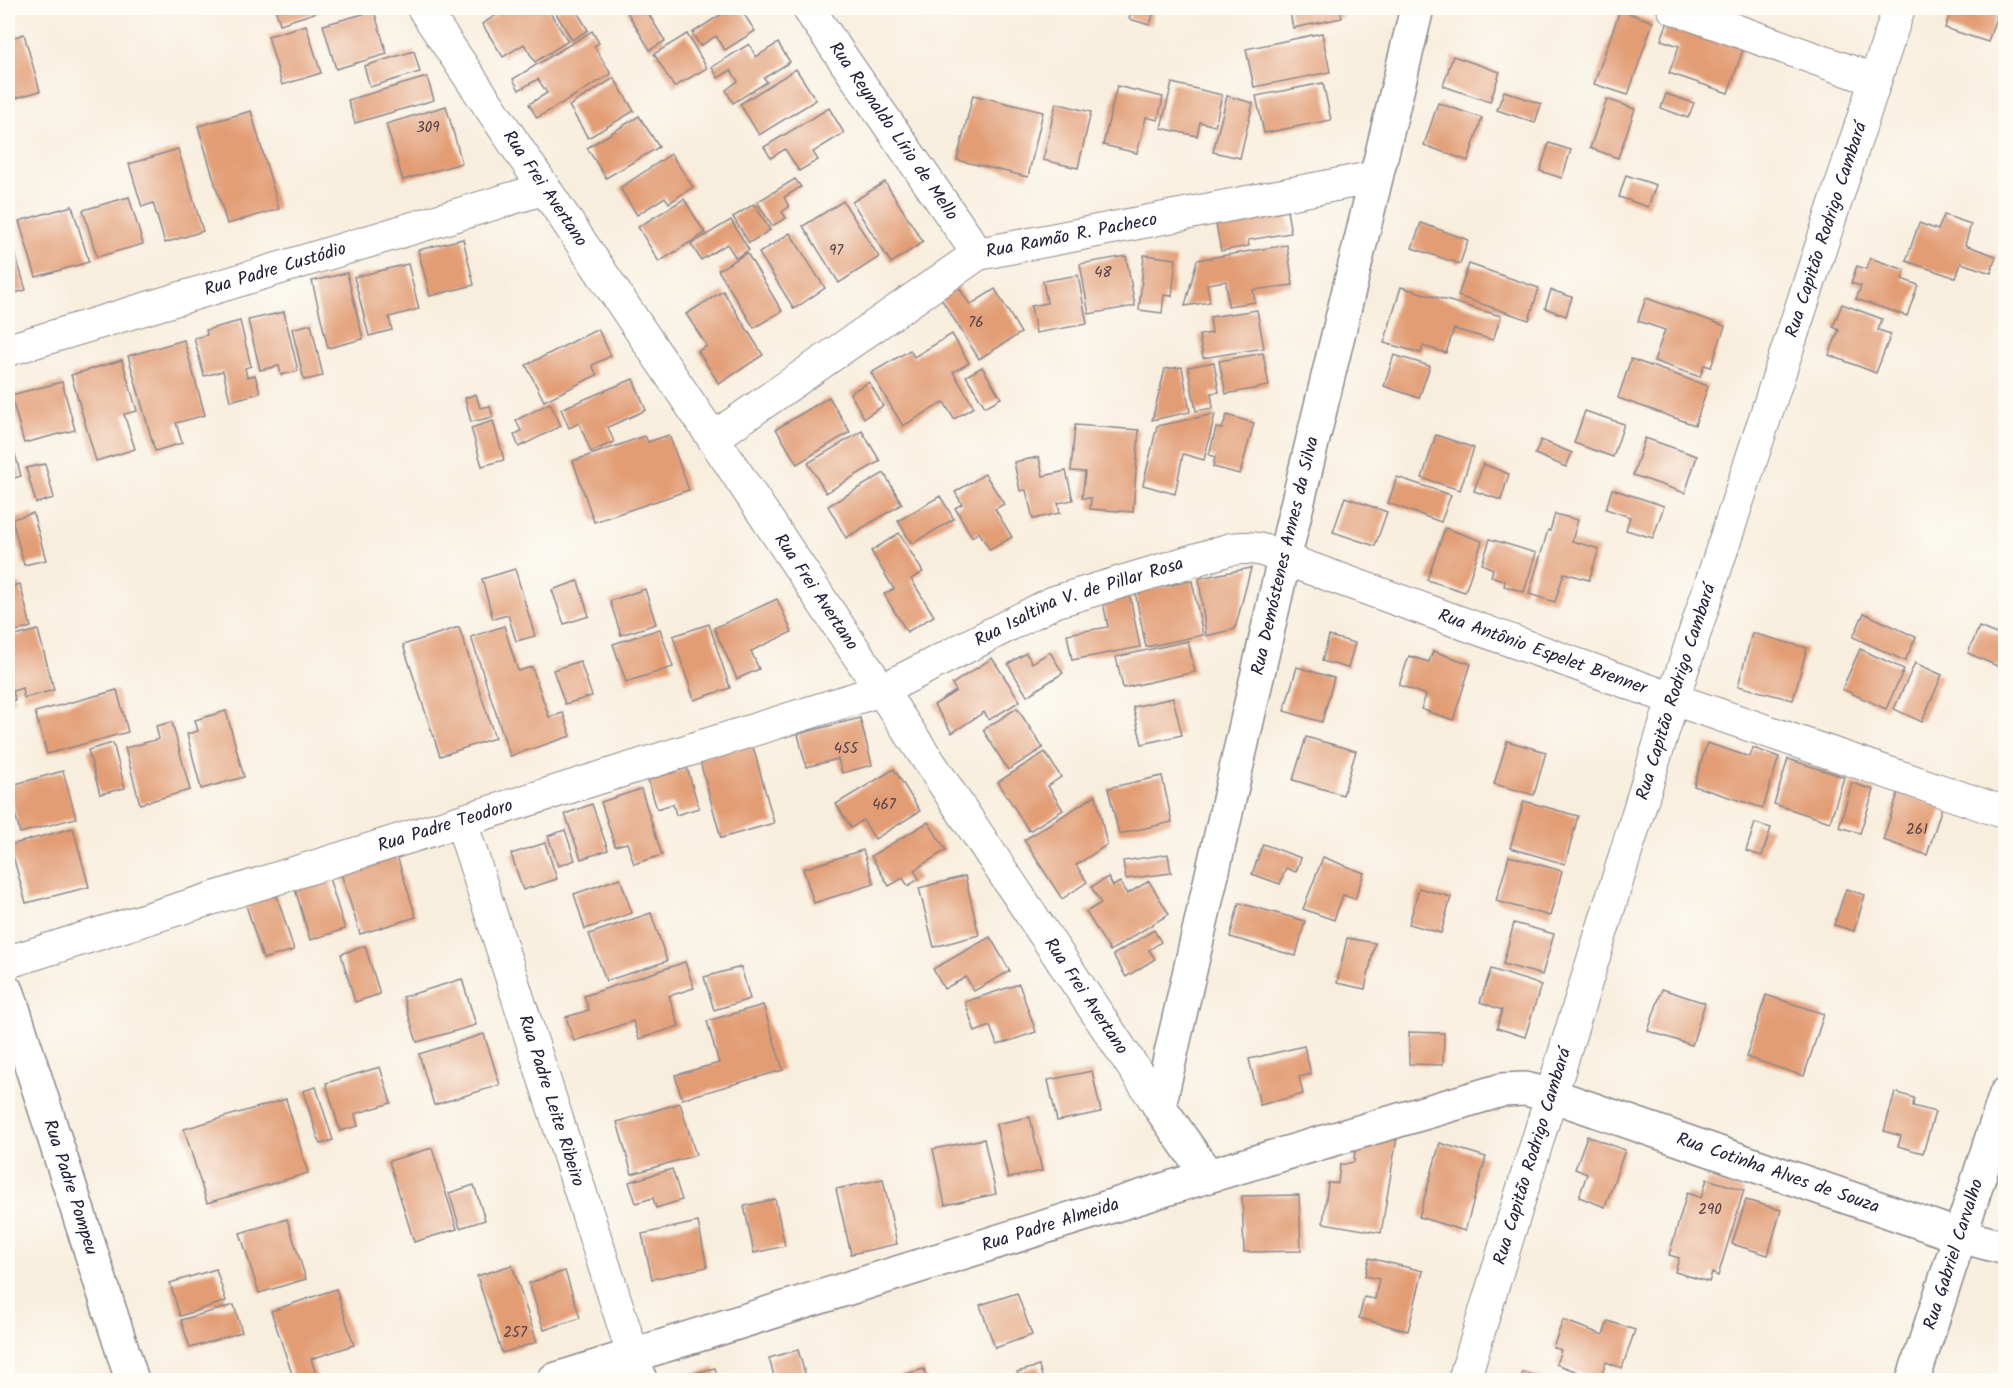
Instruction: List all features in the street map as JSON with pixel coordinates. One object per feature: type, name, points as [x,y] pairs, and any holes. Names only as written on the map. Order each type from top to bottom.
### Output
[{"type":"street","name":"Rua Frei Avertano","points":[[423,8],[1208,1176]]},
{"type":"street","name":"Rua Reynaldo Lírio de Mello","points":[[808,8],[978,254]]},
{"type":"street","name":"Rua Demóstenes Annes da Silva","points":[[1159,1106],[1284,559],[1417,8]]},
{"type":"street","points":[[1673,8],[1875,80]]},
{"type":"street","name":"Rua Capitão Rodrigo Cambará","points":[[1464,1380],[1673,699],[1899,8]]},
{"type":"street","name":"Rua Ramão R. Pacheco","points":[[713,438],[978,254],[1376,177]]},
{"type":"street","name":"Rua Padre Custódio","points":[[8,350],[543,189]]},
{"type":"street","name":"Rua Isaltina V. de Pillar Rosa","points":[[882,690],[1054,602],[1231,549],[1260,548],[1284,559]]},
{"type":"street","name":"Rua Antônio Espelet Brenner","points":[[1284,559],[1673,699],[2006,813]]},
{"type":"street","name":"Rua Padre Teodoro","points":[[8,962],[882,690]]},
{"type":"street","name":"Rua Padre Leite Ribeiro","points":[[461,821],[637,1368]]},
{"type":"street","name":"Rua Padre Pompeu","points":[[8,993],[132,1380]]},
{"type":"street","name":"Rua Padre Almeida","points":[[554,1380],[637,1368],[1208,1176],[1502,1090],[1525,1089],[1551,1095]]},
{"type":"street","name":"Rua Gabriel Carvalho","points":[[1913,1380],[2006,1094]]},
{"type":"street","name":"Rua Cotinha Alves de Souza","points":[[1551,1095],[1960,1236],[2006,1248]]},
{"type":"building","points":[[275,8],[330,8],[280,24]]},
{"type":"building","points":[[490,8],[547,8],[568,41],[535,62],[524,44],[503,57],[482,24],[495,16]]},
{"type":"building","points":[[562,8],[575,8],[588,30],[572,40],[555,12]]},
{"type":"building","points":[[635,8],[645,8],[665,41],[650,50],[627,12]]},
{"type":"building","points":[[731,8],[740,8],[755,31],[725,50],[716,36],[700,46],[692,33]]},
{"type":"building","points":[[1132,8],[1155,8],[1150,25],[1129,19]]},
{"type":"building","points":[[1289,8],[1340,8],[1342,18],[1293,28]]},
{"type":"building","points":[[1952,8],[1999,8],[1988,42],[1945,28]]},
{"type":"building","points":[[1620,10],[1653,22],[1628,95],[1594,84]]},
{"type":"building","points":[[374,11],[387,54],[336,69],[323,25]]},
{"type":"building","points":[[1668,21],[1744,47],[1728,93],[1669,73],[1679,46],[1661,40]]},
{"type":"building","points":[[306,25],[321,73],[282,85],[268,36]]},
{"type":"building","points":[[592,31],[599,43],[594,46],[611,74],[537,118],[529,104],[547,93],[538,79],[519,90],[513,79]]},
{"type":"building","points":[[1322,33],[1330,72],[1254,87],[1246,49]]},
{"type":"building","points":[[24,34],[40,91],[9,100],[8,39]]},
{"type":"building","points":[[687,34],[707,68],[674,87],[654,54]]},
{"type":"building","points":[[778,43],[790,62],[764,78],[767,82],[733,103],[726,90],[738,81],[731,70],[718,78],[712,67],[749,44],[756,57]]},
{"type":"building","points":[[414,51],[420,72],[370,87],[364,66]]},
{"type":"building","points":[[1453,56],[1500,72],[1490,102],[1443,86]]},
{"type":"building","points":[[796,69],[816,100],[759,135],[740,104]]},
{"type":"building","points":[[427,77],[434,100],[355,123],[348,100]]},
{"type":"building","points":[[614,78],[634,111],[588,138],[569,106]]},
{"type":"building","points":[[1172,83],[1222,95],[1215,126],[1200,122],[1197,136],[1161,128]]},
{"type":"building","points":[[1323,83],[1331,120],[1264,133],[1256,96]]},
{"type":"building","points":[[1117,86],[1163,97],[1158,120],[1146,117],[1137,153],[1103,145]]},
{"type":"building","points":[[1504,91],[1541,104],[1535,123],[1497,110]]},
{"type":"building","points":[[1666,94],[1694,103],[1688,118],[1661,108]]},
{"type":"building","points":[[973,95],[1043,112],[1028,177],[957,160]]},
{"type":"building","points":[[1227,96],[1253,103],[1240,158],[1213,152]]},
{"type":"building","points":[[1607,99],[1635,109],[1618,158],[1590,148]]},
{"type":"building","points":[[1056,103],[1091,112],[1078,168],[1043,160]]},
{"type":"building","points":[[1438,103],[1482,118],[1468,161],[1424,145]]},
{"type":"building","points":[[446,106],[462,163],[403,180],[386,124]]},
{"type":"building","points":[[829,108],[844,133],[813,152],[818,160],[799,171],[785,149],[771,158],[764,147]]},
{"type":"building","points":[[251,111],[279,209],[227,224],[198,126]]},
{"type":"building","points":[[639,116],[659,147],[606,178],[587,148]]},
{"type":"building","points":[[1549,143],[1571,150],[1562,178],[1540,171]]},
{"type":"building","points":[[178,149],[203,231],[165,243],[153,203],[142,207],[129,164]]},
{"type":"building","points":[[671,154],[693,187],[669,203],[665,197],[637,215],[620,188]]},
{"type":"building","points":[[1626,175],[1656,185],[1648,207],[1619,197]]},
{"type":"building","points":[[795,179],[801,187],[784,197],[789,207],[782,212],[786,218],[772,226],[757,202]]},
{"type":"building","points":[[885,182],[923,242],[891,263],[852,202]]},
{"type":"building","points":[[129,197],[143,244],[97,257],[83,210]]},
{"type":"building","points":[[684,199],[705,233],[659,262],[638,227]]},
{"type":"building","points":[[843,201],[879,257],[839,283],[803,226]]},
{"type":"building","points":[[754,204],[770,230],[749,243],[733,217]]},
{"type":"building","points":[[72,206],[89,262],[36,277],[19,221]]},
{"type":"building","points":[[1287,211],[1291,233],[1248,240],[1249,246],[1221,251],[1216,224]]},
{"type":"building","points":[[1944,215],[1971,224],[1965,245],[1996,256],[1991,273],[1961,263],[1956,278],[1906,261],[1919,223],[1938,230]]},
{"type":"building","points":[[731,220],[749,250],[736,258],[727,244],[701,260],[691,244]]},
{"type":"building","points":[[1421,223],[1468,240],[1460,264],[1412,248]]},
{"type":"building","points":[[8,230],[26,290],[8,295]]},
{"type":"building","points":[[790,233],[825,288],[794,309],[759,253]]},
{"type":"building","points":[[463,239],[474,285],[430,296],[418,250]]},
{"type":"building","points":[[1287,245],[1293,285],[1253,290],[1255,302],[1228,306],[1226,281],[1207,284],[1210,302],[1185,306],[1197,260]]},
{"type":"building","points":[[747,253],[782,311],[754,328],[718,270]]},
{"type":"building","points":[[1144,255],[1176,259],[1172,296],[1164,295],[1162,313],[1139,310]]},
{"type":"building","points":[[1126,256],[1135,306],[1089,314],[1080,264]]},
{"type":"building","points":[[1870,258],[1905,270],[1902,279],[1918,285],[1907,316],[1856,299],[1861,286],[1851,283],[1857,266],[1866,269]]},
{"type":"building","points":[[408,264],[419,309],[389,317],[392,330],[369,336],[354,277]]},
{"type":"building","points":[[1469,264],[1539,288],[1529,320],[1458,296]]},
{"type":"building","points":[[347,273],[363,339],[328,348],[312,281]]},
{"type":"building","points":[[1078,275],[1087,324],[1036,333],[1031,306],[1047,303],[1043,281]]},
{"type":"building","points":[[958,286],[970,305],[995,289],[1021,333],[979,359],[940,297]]},
{"type":"building","points":[[1401,287],[1501,316],[1493,340],[1454,329],[1446,353],[1423,346],[1421,353],[1384,343]]},
{"type":"building","points":[[1551,290],[1572,297],[1566,316],[1545,308]]},
{"type":"building","points":[[723,291],[763,355],[719,384],[698,351],[707,346],[686,314]]},
{"type":"building","points":[[1646,298],[1725,326],[1711,367],[1704,365],[1700,377],[1654,361],[1665,330],[1638,321]]},
{"type":"building","points":[[1842,304],[1882,319],[1878,330],[1891,334],[1876,373],[1829,355],[1839,330],[1833,327]]},
{"type":"building","points":[[1257,310],[1264,348],[1203,358],[1199,335],[1212,333],[1210,317]]},
{"type":"building","points":[[284,312],[298,371],[281,375],[279,366],[260,370],[248,320]]},
{"type":"building","points":[[240,321],[251,366],[245,368],[247,377],[255,375],[260,393],[230,401],[223,371],[204,376],[194,338],[207,335],[206,330]]},
{"type":"building","points":[[311,324],[323,376],[304,380],[292,329]]},
{"type":"building","points":[[598,329],[611,356],[592,365],[597,375],[544,401],[526,365]]},
{"type":"building","points":[[952,334],[969,363],[953,372],[974,407],[954,419],[944,402],[903,426],[871,373],[910,350],[914,357]]},
{"type":"building","points":[[184,340],[205,415],[176,423],[182,443],[155,451],[128,356]]},
{"type":"building","points":[[1263,353],[1269,386],[1226,394],[1219,361]]},
{"type":"building","points":[[1394,355],[1430,366],[1419,398],[1384,386]]},
{"type":"building","points":[[1631,359],[1708,386],[1695,425],[1618,398]]},
{"type":"building","points":[[122,360],[137,411],[124,414],[135,449],[96,461],[71,375]]},
{"type":"building","points":[[1214,362],[1219,392],[1211,393],[1213,408],[1196,411],[1188,367]]},
{"type":"building","points":[[982,367],[1001,398],[985,407],[966,376]]},
{"type":"building","points":[[1182,367],[1190,412],[1152,420],[1165,369]]},
{"type":"building","points":[[633,379],[646,410],[608,427],[614,442],[591,452],[579,423],[569,428],[561,409]]},
{"type":"building","points":[[62,382],[75,430],[24,443],[11,395]]},
{"type":"building","points":[[869,382],[883,406],[864,418],[850,393]]},
{"type":"building","points":[[476,394],[480,408],[490,406],[493,417],[471,422],[465,398]]},
{"type":"building","points":[[829,397],[850,432],[797,464],[776,429]]},
{"type":"building","points":[[550,403],[561,426],[519,447],[514,435],[521,431],[516,420]]},
{"type":"building","points":[[1585,411],[1624,424],[1613,457],[1574,443]]},
{"type":"building","points":[[1215,414],[1204,460],[1183,454],[1175,494],[1143,485],[1157,426]]},
{"type":"building","points":[[1227,415],[1254,423],[1240,474],[1213,467],[1215,457],[1209,455],[1216,428],[1222,429]]},
{"type":"building","points":[[493,421],[504,460],[482,466],[471,428]]},
{"type":"building","points":[[1075,425],[1139,430],[1133,512],[1090,509],[1091,498],[1082,498],[1085,472],[1071,471]]},
{"type":"building","points":[[862,431],[880,461],[826,493],[808,463]]},
{"type":"building","points":[[8,435],[10,435],[21,476],[8,480]]},
{"type":"building","points":[[669,435],[689,490],[594,522],[573,461],[645,436],[648,442]]},
{"type":"building","points":[[1436,435],[1474,448],[1460,490],[1422,478]]},
{"type":"building","points":[[1645,438],[1697,456],[1685,493],[1633,475]]},
{"type":"building","points":[[1541,440],[1572,453],[1566,467],[1535,454]]},
{"type":"building","points":[[1039,457],[1043,476],[1066,471],[1073,500],[1058,503],[1060,513],[1033,519],[1026,490],[1020,491],[1014,462]]},
{"type":"building","points":[[45,464],[54,498],[36,503],[26,468]]},
{"type":"building","points":[[1483,464],[1509,474],[1501,500],[1474,491]]},
{"type":"building","points":[[884,473],[902,504],[846,538],[828,506]]},
{"type":"building","points":[[985,474],[1004,504],[995,509],[1012,537],[990,550],[979,532],[972,537],[955,508],[962,504],[955,492]]},
{"type":"building","points":[[1397,477],[1451,495],[1441,522],[1388,503]]},
{"type":"building","points":[[1612,489],[1664,506],[1653,538],[1626,530],[1630,517],[1606,509]]},
{"type":"building","points":[[940,496],[954,519],[912,544],[898,521]]},
{"type":"building","points":[[1345,497],[1387,512],[1375,546],[1333,532]]},
{"type":"building","points":[[33,513],[46,560],[24,565],[12,519]]},
{"type":"building","points":[[1555,514],[1578,520],[1572,541],[1599,549],[1589,580],[1564,573],[1555,602],[1529,594]]},
{"type":"building","points":[[1445,528],[1482,541],[1465,592],[1427,580]]},
{"type":"building","points":[[899,533],[923,572],[911,579],[934,616],[907,632],[884,594],[894,589],[871,551]]},
{"type":"building","points":[[1490,539],[1536,553],[1524,592],[1504,586],[1505,581],[1491,576],[1493,569],[1482,564]]},
{"type":"building","points":[[1251,568],[1235,629],[1206,636],[1199,578]]},
{"type":"building","points":[[515,569],[535,636],[516,641],[508,615],[493,619],[482,579]]},
{"type":"building","points":[[578,581],[589,616],[564,624],[552,590]]},
{"type":"building","points":[[1192,581],[1203,635],[1146,647],[1135,592]]},
{"type":"building","points":[[20,584],[31,627],[8,633],[8,587]]},
{"type":"building","points":[[645,589],[656,624],[621,635],[610,601]]},
{"type":"building","points":[[1129,592],[1140,647],[1072,660],[1067,634],[1108,627],[1102,597]]},
{"type":"building","points":[[777,599],[792,632],[751,651],[759,669],[737,679],[714,628]]},
{"type":"building","points":[[1864,613],[1916,637],[1905,661],[1853,637]]},
{"type":"building","points":[[709,624],[730,688],[694,700],[673,636]]},
{"type":"building","points":[[504,626],[518,671],[532,667],[549,717],[563,713],[571,736],[510,756],[471,637]]},
{"type":"building","points":[[459,627],[495,738],[440,756],[403,645]]},
{"type":"building","points":[[1979,627],[2006,638],[2006,670],[1968,653]]},
{"type":"building","points":[[660,629],[673,667],[626,682],[613,644]]},
{"type":"building","points":[[38,630],[54,690],[24,698],[22,688],[13,691],[15,700],[8,702],[8,638]]},
{"type":"building","points":[[1752,633],[1807,648],[1793,700],[1738,686]]},
{"type":"building","points":[[1329,636],[1355,643],[1348,668],[1322,661]]},
{"type":"building","points":[[1188,641],[1195,672],[1123,688],[1116,657]]},
{"type":"building","points":[[1860,649],[1904,669],[1886,709],[1842,689]]},
{"type":"building","points":[[1433,651],[1471,664],[1453,720],[1421,709],[1426,695],[1399,685],[1409,656],[1429,662]]},
{"type":"building","points":[[1050,652],[1063,673],[1027,696],[1008,664],[1026,653],[1032,663]]},
{"type":"building","points":[[992,658],[1020,701],[989,720],[984,712],[952,733],[934,705],[956,691],[952,684]]},
{"type":"building","points":[[580,661],[592,696],[565,704],[553,670]]},
{"type":"building","points":[[1915,663],[1942,675],[1922,722],[1894,709]]},
{"type":"building","points":[[1297,667],[1334,678],[1322,722],[1284,711]]},
{"type":"building","points":[[117,690],[128,732],[47,754],[35,712]]},
{"type":"building","points":[[1173,698],[1182,735],[1142,744],[1133,707]]},
{"type":"building","points":[[1017,708],[1043,748],[1008,770],[983,730]]},
{"type":"building","points":[[226,711],[244,777],[201,789],[187,734],[198,731],[195,720]]},
{"type":"building","points":[[860,718],[872,765],[842,773],[838,759],[806,767],[798,734]]},
{"type":"building","points":[[172,722],[190,790],[140,804],[125,748],[159,739],[156,726]]},
{"type":"building","points":[[1306,737],[1356,751],[1343,795],[1293,780]]},
{"type":"building","points":[[1507,741],[1546,752],[1534,795],[1494,784]]},
{"type":"building","points":[[113,743],[125,788],[100,794],[88,750]]},
{"type":"building","points":[[752,743],[774,823],[721,838],[699,758]]},
{"type":"building","points":[[1707,743],[1750,757],[1753,748],[1779,757],[1763,808],[1694,786]]},
{"type":"building","points":[[1045,752],[1061,777],[1048,786],[1063,810],[1029,831],[998,782]]},
{"type":"building","points":[[1788,759],[1844,777],[1830,822],[1774,804]]},
{"type":"building","points":[[687,768],[699,808],[676,815],[673,804],[657,809],[648,780]]},
{"type":"building","points":[[894,769],[920,811],[875,839],[863,820],[851,828],[836,804]]},
{"type":"building","points":[[63,771],[76,818],[20,833],[8,786]]},
{"type":"building","points":[[1162,776],[1172,822],[1119,834],[1108,788]]},
{"type":"building","points":[[1852,783],[1874,790],[1860,833],[1839,827]]},
{"type":"building","points":[[641,789],[662,855],[634,864],[627,843],[615,846],[601,802]]},
{"type":"building","points":[[1898,793],[1942,807],[1927,855],[1883,840]]},
{"type":"building","points":[[1096,795],[1107,845],[1076,865],[1087,882],[1062,899],[1024,840]]},
{"type":"building","points":[[1524,801],[1578,816],[1565,864],[1510,848]]},
{"type":"building","points":[[592,804],[608,850],[581,859],[565,814]]},
{"type":"building","points":[[928,822],[946,850],[914,870],[919,879],[908,886],[903,878],[889,886],[871,856]]},
{"type":"building","points":[[1755,823],[1771,828],[1762,856],[1746,851]]},
{"type":"building","points":[[73,828],[89,887],[26,903],[10,845]]},
{"type":"building","points":[[565,830],[575,860],[558,866],[548,836]]},
{"type":"building","points":[[545,843],[557,879],[523,890],[511,854]]},
{"type":"building","points":[[1263,844],[1301,858],[1296,872],[1286,868],[1280,884],[1252,874]]},
{"type":"building","points":[[863,850],[874,884],[814,903],[803,869]]},
{"type":"building","points":[[1168,854],[1171,873],[1126,879],[1123,861]]},
{"type":"building","points":[[397,856],[416,917],[360,934],[341,873]]},
{"type":"building","points":[[1509,856],[1562,871],[1550,916],[1496,901]]},
{"type":"building","points":[[1323,857],[1364,873],[1355,899],[1343,895],[1334,920],[1303,909]]},
{"type":"building","points":[[965,876],[979,935],[934,947],[919,888]]},
{"type":"building","points":[[1108,877],[1113,886],[1120,882],[1127,894],[1149,881],[1169,914],[1110,951],[1086,912],[1101,903],[1091,887]]},
{"type":"building","points":[[329,878],[345,929],[310,940],[295,889]]},
{"type":"building","points":[[620,878],[632,913],[585,929],[574,894]]},
{"type":"building","points":[[1419,888],[1451,897],[1441,933],[1409,924]]},
{"type":"building","points":[[1846,889],[1865,895],[1854,931],[1834,925]]},
{"type":"building","points":[[276,893],[294,950],[263,959],[245,902]]},
{"type":"building","points":[[1239,903],[1305,921],[1296,956],[1230,937]]},
{"type":"building","points":[[651,913],[667,961],[606,981],[589,934]]},
{"type":"building","points":[[1514,923],[1554,934],[1542,975],[1503,964]]},
{"type":"building","points":[[1154,930],[1161,942],[1149,950],[1155,959],[1126,977],[1113,955]]},
{"type":"building","points":[[990,937],[1010,971],[974,991],[966,977],[944,989],[933,969]]},
{"type":"building","points":[[1347,938],[1375,943],[1365,989],[1337,983]]},
{"type":"building","points":[[365,946],[380,994],[355,1002],[341,954]]},
{"type":"building","points":[[685,962],[694,988],[669,996],[679,1026],[639,1039],[633,1021],[574,1041],[566,1017],[589,1010],[584,996]]},
{"type":"building","points":[[741,967],[750,999],[714,1010],[704,977]]},
{"type":"building","points":[[1491,969],[1541,985],[1525,1037],[1497,1028],[1502,1010],[1480,1002]]},
{"type":"building","points":[[462,979],[476,1025],[417,1042],[403,997]]},
{"type":"building","points":[[1019,984],[1036,1032],[997,1045],[990,1026],[975,1032],[965,1002]]},
{"type":"building","points":[[1662,989],[1705,1003],[1692,1045],[1648,1031]]},
{"type":"building","points":[[1766,995],[1824,1014],[1804,1076],[1746,1057]]},
{"type":"building","points":[[763,1005],[783,1070],[682,1099],[675,1075],[719,1063],[707,1021]]},
{"type":"building","points":[[1409,1032],[1444,1033],[1443,1065],[1409,1064]]},
{"type":"building","points":[[484,1034],[500,1085],[434,1105],[419,1054]]},
{"type":"building","points":[[1304,1046],[1311,1074],[1299,1077],[1303,1094],[1260,1105],[1249,1059]]},
{"type":"building","points":[[380,1067],[391,1103],[355,1114],[358,1126],[340,1131],[326,1083]]},
{"type":"building","points":[[1092,1071],[1101,1112],[1057,1121],[1048,1080]]},
{"type":"building","points":[[316,1087],[333,1140],[320,1144],[303,1091]]},
{"type":"building","points":[[1895,1092],[1914,1098],[1913,1106],[1935,1112],[1923,1153],[1898,1146],[1901,1136],[1884,1131]]},
{"type":"building","points":[[286,1099],[308,1173],[207,1203],[184,1129]]},
{"type":"building","points":[[680,1103],[696,1155],[632,1174],[617,1122]]},
{"type":"building","points":[[1030,1117],[1042,1171],[1008,1178],[996,1124]]},
{"type":"building","points":[[1587,1136],[1625,1150],[1605,1207],[1579,1197],[1587,1174],[1575,1169]]},
{"type":"building","points":[[1397,1137],[1381,1233],[1323,1223],[1328,1183],[1338,1183],[1340,1165],[1354,1162],[1355,1149]]},
{"type":"building","points":[[984,1139],[996,1194],[945,1205],[933,1149]]},
{"type":"building","points":[[1440,1143],[1486,1157],[1465,1231],[1419,1217]]},
{"type":"building","points":[[432,1148],[457,1229],[414,1242],[389,1161]]},
{"type":"building","points":[[672,1169],[682,1200],[656,1208],[653,1198],[636,1203],[629,1182]]},
{"type":"building","points":[[883,1179],[897,1244],[851,1254],[836,1189]]},
{"type":"building","points":[[1707,1179],[1744,1190],[1718,1276],[1712,1273],[1709,1282],[1675,1272],[1679,1258],[1669,1255],[1687,1193],[1701,1198]]},
{"type":"building","points":[[474,1185],[485,1220],[460,1228],[449,1193]]},
{"type":"building","points":[[1299,1195],[1301,1251],[1244,1252],[1242,1196]]},
{"type":"building","points":[[775,1199],[785,1246],[754,1253],[744,1206]]},
{"type":"building","points":[[1746,1200],[1781,1210],[1768,1255],[1732,1244]]},
{"type":"building","points":[[287,1219],[306,1279],[259,1293],[240,1233]]},
{"type":"building","points":[[698,1222],[707,1267],[652,1279],[642,1234]]},
{"type":"building","points":[[1369,1258],[1423,1271],[1408,1331],[1359,1318],[1364,1297],[1375,1299],[1379,1279],[1365,1276]]},
{"type":"building","points":[[512,1265],[537,1342],[502,1353],[477,1276]]},
{"type":"building","points":[[216,1269],[226,1301],[180,1316],[170,1283]]},
{"type":"building","points":[[565,1271],[580,1318],[544,1330],[529,1283]]},
{"type":"building","points":[[336,1289],[354,1345],[311,1359],[318,1380],[294,1380],[271,1311]]},
{"type":"building","points":[[1017,1293],[1032,1335],[995,1348],[980,1305]]},
{"type":"building","points":[[234,1305],[242,1332],[190,1348],[181,1320]]},
{"type":"building","points":[[1563,1320],[1603,1335],[1608,1321],[1635,1330],[1622,1368],[1606,1362],[1600,1380],[1556,1364],[1561,1350],[1553,1347]]},
{"type":"building","points":[[798,1350],[807,1380],[775,1380],[769,1358]]},
{"type":"building","points":[[1039,1366],[1043,1380],[1020,1380],[1017,1372]]},
{"type":"building","points":[[715,1368],[718,1380],[683,1380],[682,1376]]},
{"type":"building","points":[[924,1369],[927,1380],[883,1380]]},
{"type":"building","points":[[1523,1372],[1549,1380],[1521,1380]]}]
